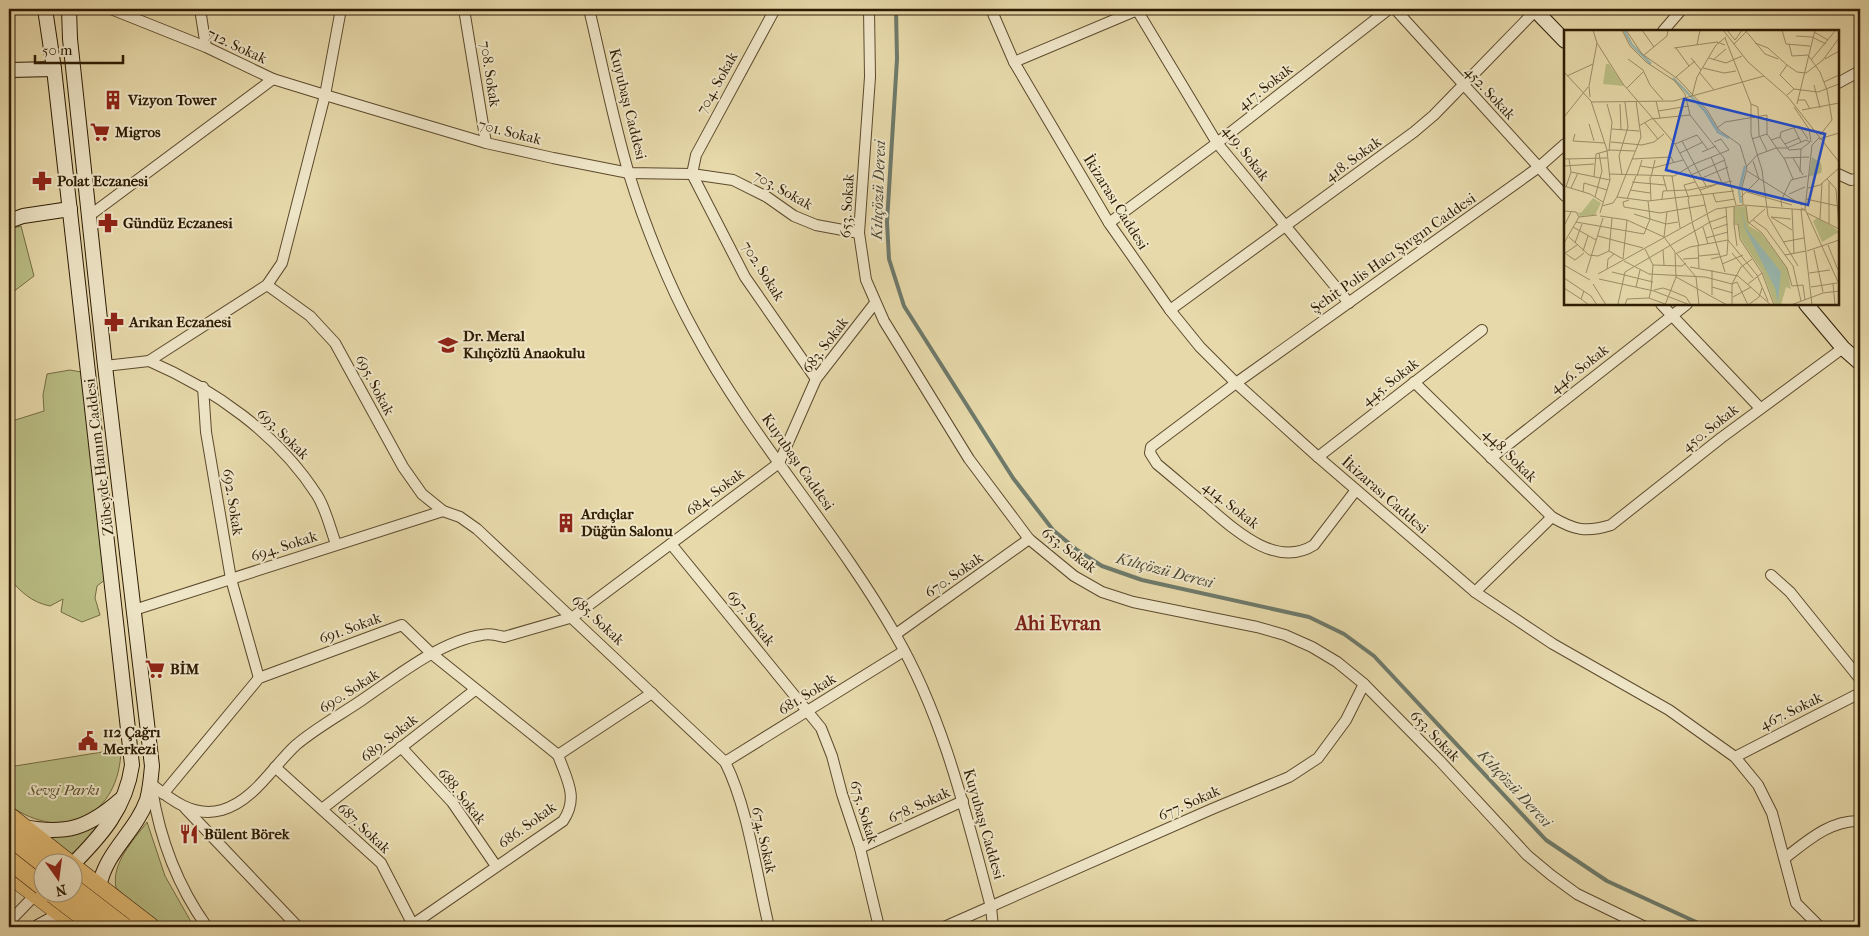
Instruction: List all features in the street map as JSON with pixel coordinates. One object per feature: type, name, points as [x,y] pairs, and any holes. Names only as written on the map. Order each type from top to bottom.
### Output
[{"type":"highway","points":[[15,821],[58,854]]},
{"type":"highway","points":[[9,838],[32,856]]},
{"type":"highway","points":[[9,860],[32,880]]},
{"type":"highway","points":[[82,873],[151,927]]},
{"type":"highway","points":[[9,874],[32,885]]},
{"type":"highway","points":[[82,895],[124,927]]},
{"type":"highway","points":[[54,904],[62,914],[79,927]]},
{"type":"highway","points":[[64,904],[96,927]]},
{"type":"main road","name":"Zübeyde Hanım Caddesi","points":[[45,9],[54,68],[132,765],[126,790],[110,824],[82,854]]},
{"type":"main road","name":"Zübeyde Hanım Caddesi","points":[[69,9],[70,39],[104,366],[152,766],[146,801],[102,870],[99,887]]},
{"type":"main road","points":[[1535,10],[1564,40]]},
{"type":"main road","points":[[9,70],[54,68]]},
{"type":"main road","points":[[9,221],[23,216],[70,209]]},
{"type":"main road","points":[[1807,305],[1843,348],[1860,363]]},
{"type":"main road","points":[[15,821],[45,831],[74,828],[98,818],[121,799],[126,790]]},
{"type":"main road","points":[[38,927],[62,914]]},
{"type":"street","name":"712. Sokak","points":[[111,9],[206,47],[273,79],[324,95]]},
{"type":"street","points":[[200,9],[206,47]]},
{"type":"street","points":[[104,366],[149,361],[267,285],[282,263],[324,95],[341,9]]},
{"type":"street","name":"708. Sokak","points":[[464,9],[486,143]]},
{"type":"street","name":"Kuyubaşı Caddesi","points":[[589,9],[629,173],[675,290],[694,331],[779,463],[841,548],[896,634],[928,704],[949,757],[991,907],[992,927]]},
{"type":"street","name":"704. Sokak","points":[[692,174],[696,155],[775,9]]},
{"type":"street","name":"653. Sokak","points":[[868,9],[870,77],[859,233],[866,280],[875,303],[969,459],[1029,540],[1074,576],[1102,592],[1133,602],[1257,627],[1285,635],[1312,647],[1337,662],[1364,684],[1440,761],[1527,855],[1577,894],[1645,927]]},
{"type":"street","name":"İkizarası Caddesi","points":[[991,9],[1014,62],[1109,223],[1170,310],[1200,347],[1236,383],[1318,457],[1475,592],[1553,644],[1669,710],[1735,757],[1758,785],[1766,800],[1778,831],[1792,894],[1796,903],[1820,927]]},
{"type":"street","points":[[1014,62],[1139,9]]},
{"type":"street","name":"419. Sokak","points":[[1139,9],[1217,143],[1349,302]]},
{"type":"street","name":"417. Sokak","points":[[1109,223],[1217,143],[1389,9]]},
{"type":"street","name":"452. Sokak","points":[[1395,9],[1462,86],[1564,195]]},
{"type":"street","points":[[1664,30],[1682,9]]},
{"type":"street","name":"418. Sokak","points":[[1170,310],[1414,132],[1434,115],[1535,10]]},
{"type":"street","points":[[1839,82],[1860,71]]},
{"type":"street","points":[[89,216],[273,79]]},
{"type":"street","name":"701. Sokak","points":[[324,95],[486,143],[629,173],[692,174]]},
{"type":"street","name":"Şehit Polis Hacı Şıvgın Caddesi","points":[[1159,439],[1539,167],[1564,145]]},
{"type":"street","name":"703. Sokak","points":[[692,174],[733,180],[767,197],[794,216],[816,224],[859,233]]},
{"type":"street","name":"702. Sokak","points":[[692,174],[745,276],[816,379]]},
{"type":"street","points":[[1839,174],[1851,180],[1860,178]]},
{"type":"street","name":"695. Sokak","points":[[267,285],[310,316],[335,343],[403,467],[422,494],[443,511]]},
{"type":"street","name":"683. Sokak","points":[[779,463],[816,379],[875,303]]},
{"type":"street","points":[[1662,305],[1760,408]]},
{"type":"street","name":"446. Sokak","points":[[1491,458],[1686,305]]},
{"type":"street","name":"445. Sokak","points":[[1318,457],[1482,330]]},
{"type":"street","name":"450. Sokak","points":[[1594,530],[1611,526],[1760,408],[1843,348]]},
{"type":"street","name":"693. Sokak","points":[[149,361],[203,387],[262,431],[300,470],[318,496],[336,544]]},
{"type":"street","name":"448. Sokak","points":[[1414,382],[1552,517],[1580,530],[1594,530]]},
{"type":"street","name":"692. Sokak","points":[[203,387],[206,432],[231,579],[259,678]]},
{"type":"street","name":"414. Sokak","points":[[1159,439],[1151,446],[1150,453],[1157,464],[1245,538],[1263,547],[1294,553],[1304,551],[1314,545],[1356,490]]},
{"type":"street","name":"684. Sokak","points":[[573,617],[779,463]]},
{"type":"street","name":"694. Sokak","points":[[134,610],[443,511]]},
{"type":"street","name":"685. Sokak","points":[[443,511],[460,517],[477,529],[573,617],[725,762]]},
{"type":"street","points":[[1475,592],[1552,517]]},
{"type":"street","name":"670. Sokak","points":[[896,634],[1029,540]]},
{"type":"street","name":"697. Sokak","points":[[671,544],[807,711]]},
{"type":"street","points":[[1771,575],[1790,592],[1860,679]]},
{"type":"street","name":"690. Sokak","points":[[150,783],[184,807],[197,811],[222,810],[248,795],[306,737],[432,654],[480,635],[494,634],[504,637],[573,617]]},
{"type":"street","name":"691. Sokak","points":[[259,678],[402,625],[432,654],[475,690],[558,755]]},
{"type":"street","name":"681. Sokak","points":[[725,762],[904,651]]},
{"type":"street","points":[[163,794],[259,678]]},
{"type":"street","name":"677. Sokak","points":[[944,927],[1212,808],[1289,777],[1318,758],[1346,720],[1364,684]]},
{"type":"street","name":"689. Sokak","points":[[322,809],[475,690]]},
{"type":"street","points":[[558,755],[652,693]]},
{"type":"street","name":"467. Sokak","points":[[1735,757],[1860,693]]},
{"type":"street","name":"675. Sokak","points":[[807,711],[821,728],[832,756],[860,848],[879,927]]},
{"type":"street","name":"688. Sokak","points":[[401,747],[452,802],[496,866]]},
{"type":"street","name":"686. Sokak","points":[[411,926],[496,866],[563,822],[571,810],[572,795],[558,755]]},
{"type":"street","name":"674. Sokak","points":[[725,762],[734,780],[741,804],[769,927]]},
{"type":"street","name":"687. Sokak","points":[[275,767],[381,863],[411,926]]},
{"type":"street","points":[[150,783],[163,840],[172,865],[183,890],[207,927]]},
{"type":"street","name":"678. Sokak","points":[[860,848],[962,801]]},
{"type":"street","points":[[184,807],[298,927]]},
{"type":"street","points":[[1785,858],[1824,829],[1853,821],[1860,821]]},
{"type":"street","points":[[62,914],[74,913],[85,906],[99,887]]},
{"type":"street","points":[[88,927],[86,913],[90,907],[102,900],[117,901]]},
{"type":"street","points":[[9,922],[32,901]]},
{"type":"green space","points":[[21,226],[34,276],[9,295],[9,229]]},
{"type":"green space","points":[[70,370],[81,372],[106,579],[97,586],[95,598],[100,615],[82,622],[61,612],[63,599],[50,606],[37,602],[22,592],[9,578],[9,422],[44,411],[43,395],[47,374]]},
{"type":"green space","name":"Sevgi Parkı","points":[[121,749],[118,772],[111,792],[99,806],[85,817],[68,822],[49,822],[29,817],[9,805],[9,767]]},
{"type":"green space","points":[[103,821],[92,837],[71,854],[66,854],[42,835]]},
{"type":"green space","points":[[147,822],[165,876],[194,927],[163,927],[116,888],[115,879],[120,861]]},
{"type":"waterway","name":"Kılıçözü Deresi","points":[[896,9],[897,59],[887,222],[889,259],[904,306],[1013,478],[1053,530],[1077,550],[1102,566],[1142,580],[1309,617],[1344,634],[1374,656],[1546,840],[1607,881],[1707,927]]},
{"type":"place","name":"Vizyon Tower","points":[[113,100]]},
{"type":"place","name":"Migros","points":[[100,132]]},
{"type":"place","name":"Polat Eczanesi","points":[[42,181]]},
{"type":"place","name":"Gündüz Eczanesi","points":[[108,223]]},
{"type":"place","name":"Arıkan Eczanesi","points":[[114,322]]},
{"type":"place","name":"Dr. Meral Kılıçözlü Anaokulu","points":[[448,345]]},
{"type":"place","name":"Ardıçlar Düğün Salonu","points":[[566,523]]},
{"type":"place","name":"BİM","points":[[155,669]]},
{"type":"place","name":"112 Çağrı Merkezi","points":[[88,741]]},
{"type":"place","name":"Bülent Börek","points":[[189,834]]},
{"type":"district","name":"Ahi Evran","points":[[1058,623]]}]
